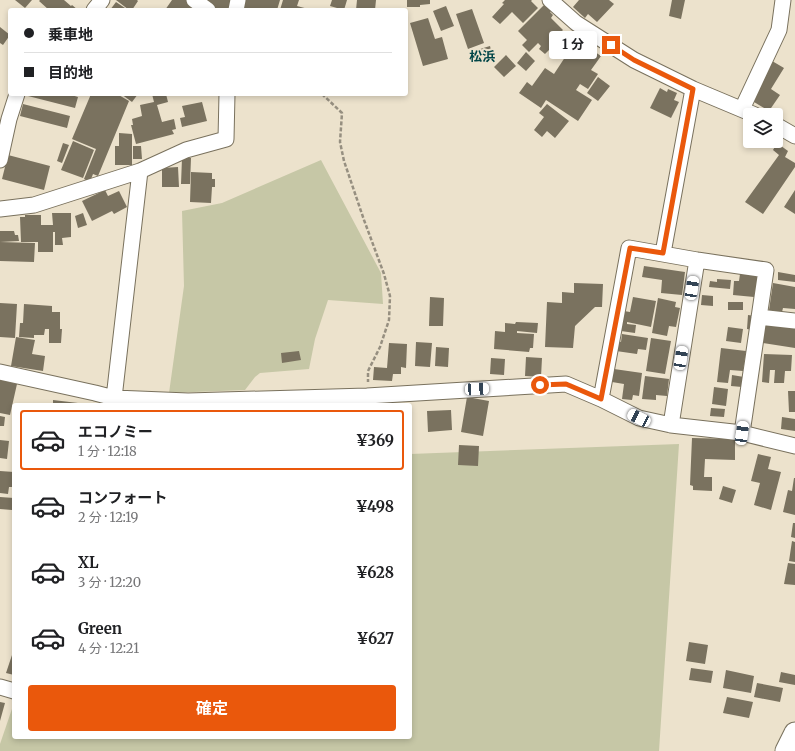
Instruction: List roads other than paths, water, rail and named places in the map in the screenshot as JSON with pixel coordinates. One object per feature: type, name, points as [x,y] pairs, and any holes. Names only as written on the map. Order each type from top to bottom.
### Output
[{"type":"main road","points":[[786,751],[795,733]]},
{"type":"street","points":[[96,8],[102,0]]},
{"type":"street","points":[[194,0],[205,8]]},
{"type":"street","points":[[550,0],[576,23],[634,60],[693,89],[743,110]]},
{"type":"street","points":[[750,108],[779,30],[783,0]]},
{"type":"street","points":[[663,253],[693,89]]},
{"type":"street","points":[[0,160],[9,119],[16,96]]},
{"type":"street","points":[[0,209],[34,205],[140,171],[186,150],[226,139],[227,96]]},
{"type":"street","points":[[783,129],[795,136]]},
{"type":"street","points":[[114,398],[140,171]]},
{"type":"street","points":[[601,399],[630,248],[766,270],[742,433]]},
{"type":"street","points":[[671,425],[697,260]]},
{"type":"street","points":[[759,316],[795,321]]},
{"type":"street","points":[[0,372],[95,392],[114,398],[188,401],[367,396],[566,384],[639,418],[671,425],[742,433],[795,446]]},
{"type":"street","points":[[0,687],[12,690]]},
{"type":"district","name":"松浜","points":[[482,56]]}]
